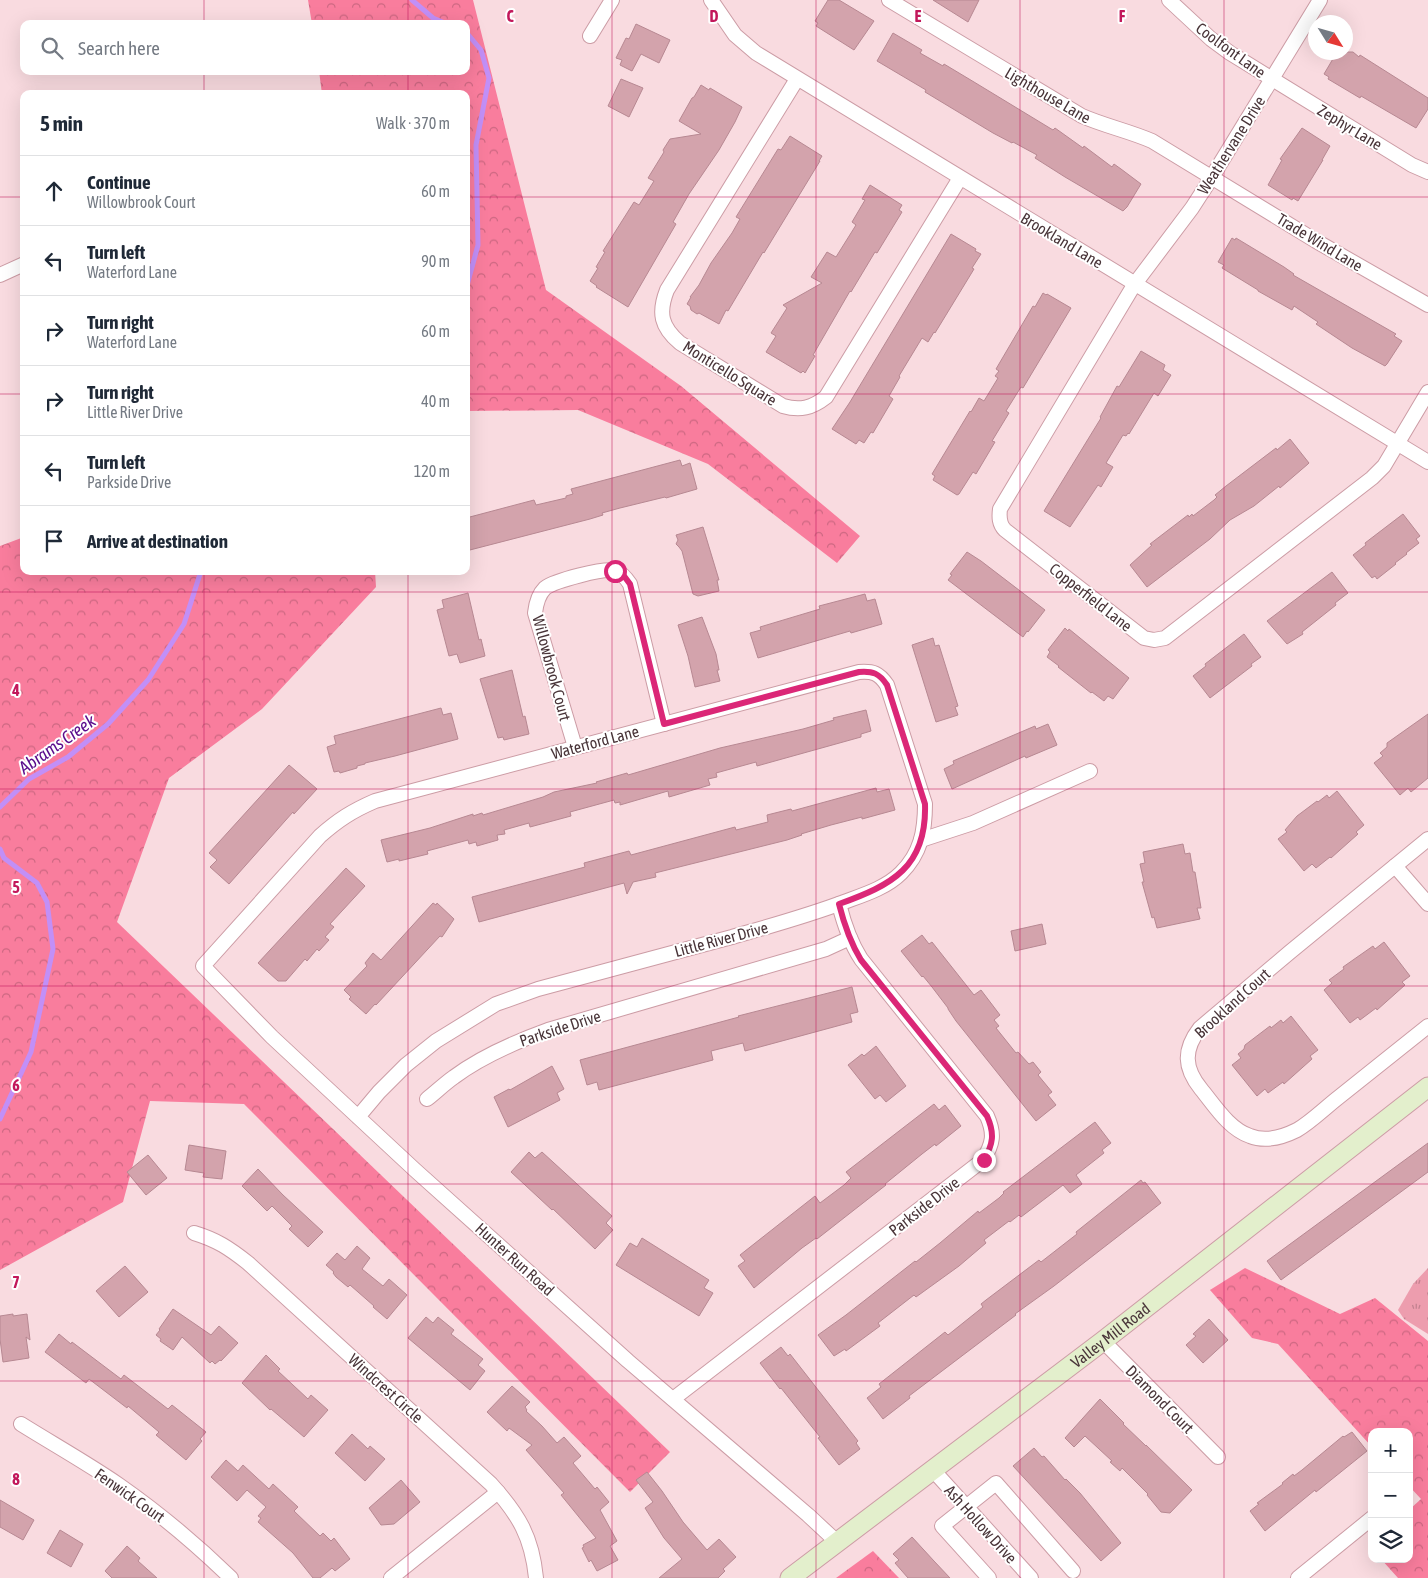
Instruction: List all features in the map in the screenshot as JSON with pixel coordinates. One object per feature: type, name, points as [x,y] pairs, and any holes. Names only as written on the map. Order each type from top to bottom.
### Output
[{"type":"street","points":[[590,36],[612,0]]},
{"type":"street","name":"Brookland Lane","points":[[711,0],[735,35],[756,53],[1428,462]]},
{"type":"street","name":"Lighthouse Lane","points":[[889,0],[907,4],[1082,116],[1152,141],[1212,177]]},
{"type":"street","name":"Coolfont Lane","points":[[1169,0],[1211,39],[1272,80]]},
{"type":"street","name":"Weathervane Drive","points":[[1134,284],[1192,208],[1320,0]]},
{"type":"street","name":"Monticello Square","points":[[797,79],[667,290],[662,310],[665,326],[680,343],[783,406],[794,409],[804,408],[817,404],[826,397],[960,178]]},
{"type":"street","name":"Zephyr Lane","points":[[1272,80],[1412,165],[1428,172]]},
{"type":"street","name":"Trade Wind Lane","points":[[1212,177],[1316,241],[1428,305]]},
{"type":"street","points":[[0,275],[20,266]]},
{"type":"street","name":"Copperfield Lane","points":[[1134,284],[1000,509],[998,518],[1005,530],[1144,638],[1154,640],[1171,635],[1372,478],[1384,466],[1397,444]]},
{"type":"street","points":[[1397,444],[1428,392]]},
{"type":"street","name":"Willowbrook Court","points":[[575,747],[535,613],[537,602],[544,590],[553,583],[605,570],[615,571],[624,576],[630,584],[664,724]]},
{"type":"street","name":"Waterford Lane","points":[[203,966],[320,836],[353,810],[375,801],[859,672],[870,671],[880,676],[887,685],[925,804],[922,840]]},
{"type":"street","points":[[922,840],[972,822],[1090,771]]},
{"type":"street","name":"Brookland Court","points":[[1428,839],[1200,1028],[1191,1039],[1187,1054],[1189,1068],[1194,1081],[1229,1122],[1239,1131],[1251,1137],[1268,1140],[1298,1129],[1428,1026]]},
{"type":"street","name":"Little River Drive","points":[[358,1117],[379,1092],[406,1065],[436,1041],[496,1004],[538,990],[806,916],[839,904],[886,884],[901,874],[914,856],[922,840]]},
{"type":"street","points":[[1395,866],[1428,904]]},
{"type":"street","name":"Parkside Drive","points":[[673,1399],[984,1160],[990,1149],[991,1125],[987,1116],[861,960],[853,947],[839,904]]},
{"type":"street","name":"Parkside Drive","points":[[427,1099],[454,1077],[483,1058],[515,1042],[548,1030],[826,949],[850,938]]},
{"type":"street","name":"Hunter Run Road","points":[[203,966],[272,1037],[415,1170],[620,1354],[836,1542]]},
{"type":"street","name":"Valley Mill Road","points":[[790,1578],[1102,1341],[1428,1087]]},
{"type":"street","name":"Windcrest Circle","points":[[194,1233],[228,1247],[248,1263],[498,1492],[518,1517],[528,1536],[534,1558],[536,1578]]},
{"type":"street","name":"Diamond Court","points":[[1102,1341],[1218,1457]]},
{"type":"street","name":"Fenwick Court","points":[[21,1424],[118,1484],[208,1556],[231,1578]]},
{"type":"street","name":"Ash Hollow Drive","points":[[932,1469],[1031,1578]]},
{"type":"street","points":[[989,1578],[942,1526],[996,1483],[1074,1571]]},
{"type":"street","points":[[391,1578],[498,1492]]},
{"type":"street","points":[[1298,1578],[1368,1521]]},
{"type":"green space","points":[[308,0],[473,0],[546,290],[681,386],[860,536],[837,563],[708,464],[578,410],[470,411],[470,90],[321,90],[320,75],[470,75],[470,20],[311,20]]},
{"type":"green space","points":[[20,538],[20,575],[375,575],[376,587],[262,709],[169,778],[117,922],[670,1452],[630,1492],[244,1104],[150,1101],[123,1202],[0,1270],[0,546]]},
{"type":"green space","points":[[1245,1268],[1340,1314],[1375,1298],[1428,1341],[1428,1578],[1398,1578],[1385,1563],[1413,1563],[1413,1506],[1421,1499],[1413,1490],[1413,1428],[1368,1428],[1368,1443],[1278,1344],[1252,1338],[1210,1290]]},
{"type":"green space","points":[[1428,1268],[1428,1334],[1404,1319],[1398,1310],[1413,1284]]},
{"type":"green space","points":[[873,1551],[899,1578],[836,1578]]},
{"type":"building","points":[[828,0],[839,0],[874,21],[854,50],[816,26],[818,23],[815,21]]},
{"type":"building","points":[[933,0],[979,0],[968,22]]},
{"type":"building","points":[[636,24],[670,40],[659,63],[641,54],[632,71],[620,65],[622,60],[616,58],[626,38],[629,39]]},
{"type":"building","points":[[893,33],[922,50],[920,53],[943,66],[944,64],[1053,130],[1055,128],[1083,148],[1084,146],[1112,167],[1114,164],[1121,169],[1141,184],[1127,207],[1123,211],[1035,158],[1037,155],[993,133],[877,61]]},
{"type":"building","points":[[1353,52],[1428,98],[1428,109],[1416,128],[1361,96],[1360,98],[1328,79],[1329,77],[1324,74],[1332,60],[1353,60]]},
{"type":"building","points":[[621,79],[643,88],[629,117],[608,106]]},
{"type":"building","points":[[701,85],[709,90],[710,88],[742,107],[719,150],[689,194],[673,222],[676,224],[628,307],[596,287],[590,281],[605,252],[603,251],[634,202],[639,205],[654,181],[648,178],[670,139],[701,134],[679,121]]},
{"type":"building","points":[[1302,128],[1330,146],[1298,201],[1293,198],[1292,200],[1268,185],[1282,160],[1280,159]]},
{"type":"building","points":[[790,136],[822,156],[719,324],[699,313],[697,314],[687,304],[740,219],[736,217],[778,149],[781,150]]},
{"type":"building","points":[[870,185],[902,205],[899,210],[902,212],[877,253],[875,252],[850,291],[813,355],[815,356],[805,373],[803,371],[801,373],[766,352],[776,336],[771,333],[787,308],[783,305],[822,283],[811,277],[827,252],[836,257],[856,225],[852,222],[865,200],[862,199]]},
{"type":"building","points":[[951,234],[981,254],[935,333],[928,342],[922,338],[899,376],[889,396],[893,399],[873,433],[871,432],[864,443],[859,440],[856,444],[832,429]]},
{"type":"building","points":[[1232,238],[1235,240],[1236,238],[1284,267],[1293,275],[1396,334],[1394,336],[1402,341],[1387,364],[1385,366],[1352,348],[1316,324],[1318,322],[1294,306],[1292,310],[1222,268],[1224,265],[1218,262]]},
{"type":"building","points":[[1043,293],[1071,308],[1023,388],[1021,387],[1006,411],[1009,413],[992,441],[995,442],[976,474],[973,472],[957,495],[933,480],[935,476],[932,474],[979,398],[984,401],[998,378],[995,376],[999,371],[996,369],[1033,306],[1035,307]]},
{"type":"building","points":[[1141,351],[1165,365],[1163,370],[1171,375],[1158,396],[1154,393],[1129,434],[1123,435],[1106,463],[1113,467],[1101,487],[1098,485],[1070,527],[1044,511],[1101,418],[1117,386],[1119,387]]},
{"type":"building","points":[[1290,439],[1309,463],[1280,488],[1279,486],[1254,506],[1230,520],[1210,539],[1147,587],[1130,565],[1152,545],[1150,544],[1188,515],[1189,517],[1192,514],[1193,516],[1214,500],[1217,497],[1215,495],[1226,486]]},
{"type":"building","points":[[680,460],[682,466],[690,463],[697,489],[620,508],[602,513],[603,515],[590,519],[470,550],[470,517],[534,500],[536,505],[566,498],[566,496],[573,494],[571,489]]},
{"type":"building","points":[[1403,514],[1420,536],[1416,539],[1419,543],[1377,579],[1375,576],[1372,578],[1353,555],[1366,545],[1365,543]]},
{"type":"building","points":[[703,527],[719,580],[717,580],[719,591],[698,596],[693,594],[682,551],[676,544],[678,540],[676,535]]},
{"type":"building","points":[[967,552],[1045,610],[1023,637],[948,580],[952,575],[950,574]]},
{"type":"building","points":[[1332,572],[1348,593],[1302,632],[1303,634],[1287,644],[1267,621]]},
{"type":"building","points":[[468,593],[479,640],[481,639],[485,656],[460,663],[457,654],[449,656],[437,610],[444,608],[442,600]]},
{"type":"building","points":[[865,594],[867,601],[875,599],[882,624],[851,633],[850,631],[758,658],[750,633],[761,630],[760,627],[820,609],[819,606]]},
{"type":"building","points":[[702,617],[716,654],[720,681],[695,687],[678,625]]},
{"type":"building","points":[[1065,628],[1068,631],[1069,629],[1129,678],[1113,699],[1108,696],[1104,701],[1091,693],[1047,657],[1050,652],[1048,650]]},
{"type":"building","points":[[1244,634],[1261,657],[1210,698],[1193,676],[1206,666],[1205,664]]},
{"type":"building","points":[[933,638],[935,646],[939,645],[958,706],[955,707],[958,715],[936,722],[912,645]]},
{"type":"building","points":[[512,670],[529,734],[504,740],[503,737],[498,738],[480,679]]},
{"type":"building","points":[[441,708],[443,715],[451,713],[458,739],[365,763],[357,766],[357,768],[340,773],[339,771],[334,772],[327,747],[336,744],[334,736]]},
{"type":"building","points":[[866,710],[871,731],[861,734],[861,737],[757,766],[756,762],[716,773],[717,777],[708,779],[710,785],[669,797],[668,791],[620,805],[620,802],[615,803],[614,800],[570,812],[571,816],[530,827],[529,823],[504,830],[505,834],[497,835],[498,840],[477,846],[476,842],[469,844],[468,840],[427,851],[428,854],[387,862],[381,840],[430,828],[473,814],[473,816],[482,813],[483,815],[554,792],[597,783],[627,773],[628,775],[720,748],[803,729],[834,720],[833,718]]},
{"type":"building","points":[[1428,714],[1428,778],[1411,792],[1408,788],[1400,795],[1374,763],[1383,756],[1380,753],[1387,747],[1387,743]]},
{"type":"building","points":[[1048,724],[1057,745],[1026,758],[1025,756],[952,789],[944,769],[954,764],[953,761],[1035,726],[1036,729]]},
{"type":"building","points":[[289,765],[317,789],[294,814],[293,812],[229,884],[210,867],[217,860],[209,853]]},
{"type":"building","points":[[876,788],[877,792],[889,789],[895,810],[831,825],[787,840],[655,873],[656,877],[633,882],[627,894],[624,883],[479,922],[472,897],[585,867],[584,863],[629,851],[631,855],[735,827],[736,830],[768,822],[767,815],[791,809],[792,811]]},
{"type":"building","points":[[1337,791],[1364,825],[1356,832],[1358,834],[1331,858],[1316,868],[1312,864],[1304,871],[1278,839],[1287,832],[1285,830],[1297,816],[1317,801],[1327,795],[1329,798]]},
{"type":"building","points":[[1183,844],[1185,854],[1190,853],[1193,872],[1195,872],[1201,908],[1197,908],[1200,919],[1157,928],[1154,917],[1152,918],[1142,882],[1144,882],[1140,864],[1145,863],[1143,852]]},
{"type":"building","points":[[346,868],[365,886],[330,924],[334,927],[325,937],[329,940],[319,951],[317,949],[307,961],[305,959],[286,981],[278,981],[258,963]]},
{"type":"building","points":[[433,903],[436,905],[437,903],[454,919],[442,937],[440,936],[366,1014],[349,999],[351,997],[344,990],[367,966],[365,963],[373,953],[381,960]]},
{"type":"building","points":[[1042,924],[1046,944],[1015,951],[1011,931]]},
{"type":"building","points":[[922,935],[929,944],[932,942],[974,995],[981,990],[1000,1015],[994,1020],[999,1026],[996,1028],[1016,1053],[1018,1052],[1029,1064],[1033,1062],[1041,1072],[1038,1075],[1052,1092],[1048,1095],[1056,1105],[1036,1121],[956,1021],[932,987],[901,951]]},
{"type":"building","points":[[1384,942],[1410,976],[1402,982],[1405,985],[1377,1010],[1376,1008],[1360,1020],[1358,1017],[1350,1023],[1324,990],[1332,983],[1329,980],[1344,969],[1343,967],[1373,946],[1375,949]]},
{"type":"building","points":[[852,987],[858,1012],[850,1014],[852,1022],[745,1051],[743,1043],[711,1051],[713,1060],[599,1090],[597,1082],[587,1085],[580,1060],[738,1016]]},
{"type":"building","points":[[1291,1016],[1318,1050],[1310,1056],[1312,1059],[1284,1084],[1283,1082],[1268,1093],[1265,1089],[1257,1096],[1232,1065],[1241,1058],[1238,1054],[1244,1049],[1245,1045],[1270,1026],[1271,1028],[1281,1020],[1283,1023]]},
{"type":"building","points":[[876,1046],[906,1086],[886,1102],[880,1095],[875,1099],[848,1065],[862,1054],[864,1056]]},
{"type":"building","points":[[552,1066],[564,1089],[557,1093],[560,1100],[508,1127],[494,1097]]},
{"type":"building","points":[[934,1104],[939,1110],[945,1105],[961,1126],[936,1146],[935,1144],[922,1154],[886,1185],[817,1239],[802,1248],[754,1288],[738,1266],[745,1261],[740,1255],[815,1196],[820,1203],[844,1185],[851,1178],[846,1172]]},
{"type":"building","points":[[1095,1122],[1111,1143],[1102,1150],[1104,1153],[1076,1175],[1082,1184],[1070,1193],[1063,1185],[1021,1217],[1019,1215],[1009,1221],[984,1240],[986,1243],[959,1266],[916,1297],[914,1295],[878,1323],[880,1326],[846,1351],[845,1349],[834,1356],[818,1335],[916,1262],[978,1211],[979,1213],[999,1198],[1003,1192]]},
{"type":"building","points":[[1428,1143],[1428,1172],[1281,1280],[1267,1261]]},
{"type":"building","points":[[189,1145],[226,1151],[222,1179],[203,1177],[204,1173],[185,1170]]},
{"type":"building","points":[[529,1152],[535,1158],[542,1152],[612,1216],[606,1223],[613,1230],[595,1249],[511,1172]]},
{"type":"building","points":[[148,1155],[167,1178],[146,1195],[127,1172]]},
{"type":"building","points":[[258,1169],[323,1232],[308,1247],[289,1229],[292,1226],[272,1206],[267,1211],[242,1186]]},
{"type":"building","points":[[1141,1180],[1143,1183],[1145,1182],[1161,1203],[909,1396],[910,1398],[883,1419],[867,1398],[881,1387],[879,1384],[945,1332],[948,1335],[983,1307],[981,1304],[1039,1260],[1041,1262]]},
{"type":"building","points":[[642,1238],[709,1280],[704,1288],[713,1293],[699,1316],[616,1265],[630,1243],[637,1247]]},
{"type":"building","points":[[357,1246],[370,1258],[362,1269],[383,1286],[389,1279],[407,1295],[387,1319],[350,1285],[348,1287],[336,1277],[334,1272],[326,1265],[337,1253],[345,1260]]},
{"type":"building","points":[[125,1266],[148,1292],[119,1317],[96,1291]]},
{"type":"building","points":[[173,1309],[211,1335],[219,1326],[238,1343],[221,1361],[215,1364],[212,1361],[210,1363],[182,1337],[173,1350],[160,1341],[161,1339],[156,1335]]},
{"type":"building","points":[[13,1314],[13,1316],[27,1314],[30,1340],[26,1337],[29,1358],[3,1362],[0,1316]]},
{"type":"building","points":[[426,1317],[433,1323],[438,1317],[454,1330],[451,1334],[483,1359],[478,1365],[485,1371],[470,1390],[408,1338]]},
{"type":"building","points":[[1209,1319],[1228,1340],[1203,1363],[1186,1345],[1196,1336],[1193,1334]]},
{"type":"building","points":[[59,1334],[121,1379],[124,1375],[168,1409],[172,1405],[206,1432],[200,1439],[202,1441],[186,1460],[156,1435],[159,1432],[128,1406],[127,1408],[89,1379],[86,1383],[45,1352]]},
{"type":"building","points":[[781,1347],[788,1356],[790,1354],[858,1441],[856,1443],[860,1449],[839,1465],[818,1438],[820,1437],[760,1363]]},
{"type":"building","points":[[266,1355],[280,1369],[278,1371],[308,1399],[311,1395],[328,1410],[304,1437],[270,1410],[242,1383]]},
{"type":"building","points":[[512,1386],[530,1402],[525,1407],[526,1411],[557,1443],[564,1437],[581,1456],[573,1463],[609,1502],[600,1510],[617,1541],[610,1546],[618,1560],[597,1571],[591,1560],[589,1562],[582,1548],[584,1547],[583,1545],[596,1538],[561,1495],[564,1493],[526,1450],[532,1445],[509,1428],[507,1431],[487,1412]]},
{"type":"building","points":[[1100,1399],[1123,1424],[1192,1490],[1170,1513],[1161,1512],[1148,1494],[1122,1468],[1120,1471],[1085,1436],[1074,1447],[1065,1438]]},
{"type":"building","points":[[1352,1432],[1367,1451],[1265,1531],[1250,1511],[1259,1504],[1257,1503],[1283,1484],[1293,1474],[1294,1476],[1302,1470],[1343,1436]]},
{"type":"building","points":[[352,1434],[368,1449],[370,1446],[385,1459],[365,1481],[335,1453]]},
{"type":"building","points":[[1034,1448],[1080,1493],[1121,1543],[1101,1561],[1013,1466]]},
{"type":"building","points":[[226,1460],[238,1471],[243,1465],[269,1489],[273,1484],[298,1507],[294,1511],[320,1536],[323,1533],[331,1541],[334,1538],[350,1559],[335,1571],[332,1568],[320,1578],[313,1578],[293,1553],[258,1522],[261,1518],[258,1516],[266,1507],[247,1490],[237,1501],[211,1477]]},
{"type":"building","points":[[647,1472],[683,1522],[707,1550],[719,1539],[736,1557],[723,1569],[725,1571],[718,1578],[659,1578],[682,1559],[664,1538],[645,1508],[653,1502],[636,1480]]},
{"type":"building","points":[[401,1480],[420,1502],[394,1524],[381,1525],[369,1508]]},
{"type":"building","points":[[0,1500],[34,1520],[23,1540],[0,1527]]},
{"type":"building","points":[[60,1530],[83,1544],[71,1567],[47,1553]]},
{"type":"building","points":[[912,1537],[950,1578],[908,1578],[895,1563],[899,1560],[893,1554]]},
{"type":"building","points":[[127,1546],[140,1558],[138,1561],[157,1578],[112,1578],[105,1571]]},
{"type":"waterway","name":"Abrams Creek","points":[[412,0],[438,20]]},
{"type":"waterway","name":"Abrams Creek","points":[[470,37],[481,50],[489,78],[476,145],[478,245],[470,274]]},
{"type":"waterway","name":"Abrams Creek","points":[[0,807],[29,779],[68,757],[108,724],[148,680],[184,624],[200,575]]},
{"type":"waterway","name":"Abrams Creek","points":[[0,849],[4,858],[37,883],[47,902],[53,949],[31,1052],[0,1119]]},
{"type":"route","points":[[615,571],[624,576],[630,584],[664,724],[859,672],[870,671],[880,676],[887,685],[925,804],[922,840],[914,856],[901,874],[886,884],[839,904],[853,947],[861,960],[987,1116],[991,1125],[992,1137],[990,1149],[984,1160]]}]
